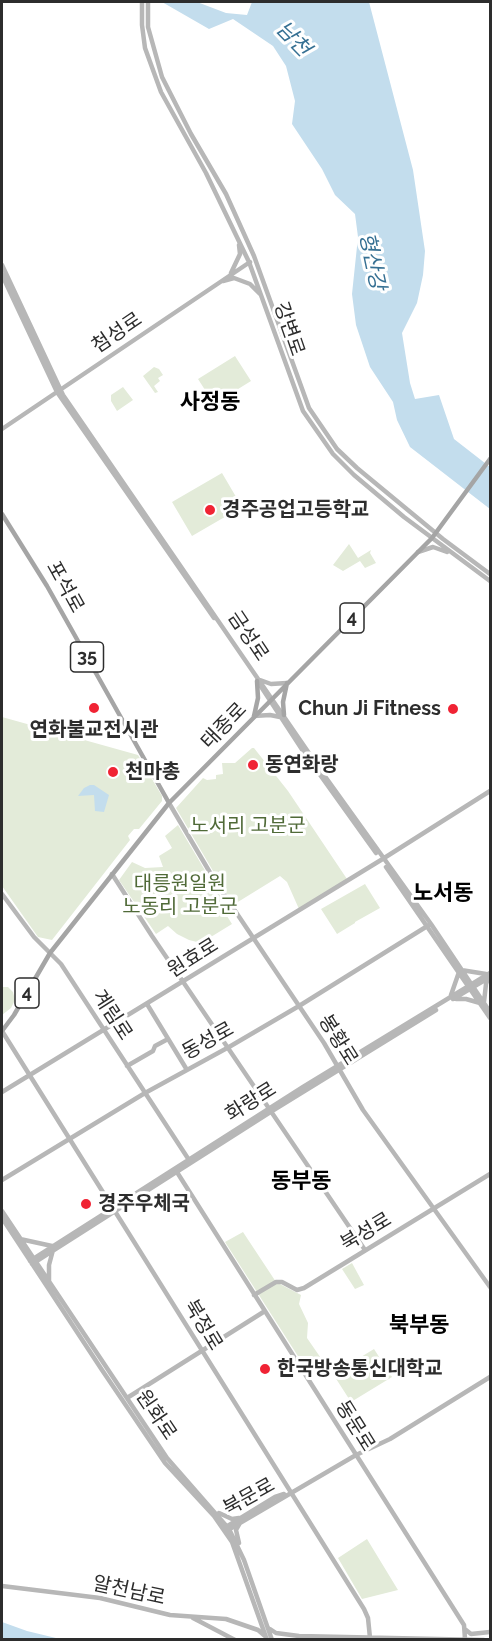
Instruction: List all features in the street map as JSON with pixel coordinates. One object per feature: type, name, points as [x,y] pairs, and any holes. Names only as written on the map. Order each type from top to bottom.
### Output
[{"type":"main road","name":"태종로","points":[[2,1030],[14,1015],[50,953],[170,803],[434,535],[490,459]]},
{"type":"main road","name":"포석로","points":[[2,514],[47,586],[170,803]]},
{"type":"main road","points":[[254,717],[258,698],[258,680]]},
{"type":"main road","points":[[282,716],[286,683]]},
{"type":"street","points":[[142,2],[145,26]]},
{"type":"street","points":[[145,26],[148,2]]},
{"type":"street","name":"강변로","points":[[145,26],[146,48],[161,92],[206,173],[249,262],[295,392],[311,425],[335,451],[455,555],[490,581]]},
{"type":"street","name":"강변로","points":[[145,26],[162,76],[191,134],[226,194],[255,259],[309,408],[335,451]]},
{"type":"street","points":[[230,275],[240,254],[238,238]]},
{"type":"street","name":"첨성로","points":[[2,429],[255,259]]},
{"type":"street","name":"금성로","points":[[2,265],[58,391]]},
{"type":"street","name":"금성로","points":[[2,275],[58,391],[429,925],[490,1018]]},
{"type":"street","points":[[220,282],[234,278],[250,284],[261,294]]},
{"type":"street","points":[[295,392],[301,389]]},
{"type":"street","name":"강변로","points":[[434,535],[490,574]]},
{"type":"street","points":[[417,553],[433,547],[455,555]]},
{"type":"street","points":[[258,680],[271,684],[286,683]]},
{"type":"street","points":[[254,717],[282,716]]},
{"type":"street","name":"원효로","points":[[2,1092],[383,860],[490,791]]},
{"type":"street","name":"봉황로","points":[[170,803],[209,873],[299,1006],[373,1125],[490,1287]]},
{"type":"street","points":[[112,874],[365,1250]]},
{"type":"street","name":"계림로","points":[[2,894],[34,937],[61,963],[189,1160]]},
{"type":"street","name":"동성로","points":[[2,1180],[145,1093],[299,1006],[429,925]]},
{"type":"street","points":[[460,971],[489,975],[482,1003],[466,999],[448,1001],[460,971]]},
{"type":"street","name":"화랑로","points":[[176,1170],[489,975]]},
{"type":"street","name":"금성로","points":[[482,1003],[490,1012]]},
{"type":"street","points":[[147,1004],[187,1070]]},
{"type":"street","name":"북정로","points":[[2,1030],[364,1609],[368,1618],[370,1638]]},
{"type":"street","points":[[127,1066],[153,1051],[155,1046],[168,1038]]},
{"type":"street","name":"화랑로","points":[[32,1261],[271,1109]]},
{"type":"street","name":"동문로","points":[[176,1170],[464,1625]]},
{"type":"street","name":"북성로","points":[[255,1294],[276,1282],[282,1282],[300,1290],[490,1174]]},
{"type":"street","name":"원화로","points":[[2,1211],[32,1261],[173,1466],[216,1512],[240,1549],[270,1637]]},
{"type":"street","name":"원화로","points":[[2,1218],[165,1463],[226,1529],[238,1555],[260,1628]]},
{"type":"street","points":[[20,1239],[53,1248],[49,1265],[49,1283]]},
{"type":"street","points":[[127,1398],[265,1311]]},
{"type":"street","name":"북문로","points":[[226,1529],[356,1455],[390,1439],[490,1377]]},
{"type":"street","points":[[216,1512],[232,1519],[242,1519],[236,1530],[240,1549]]},
{"type":"street","name":"알천남로","points":[[2,1586],[100,1598],[158,1612],[226,1619],[260,1628]]},
{"type":"street","points":[[190,1617],[235,1640]]},
{"type":"street","points":[[226,1619],[224,1627],[229,1635]]},
{"type":"street","points":[[464,1625],[465,1639]]},
{"type":"street","points":[[464,1625],[471,1634],[490,1632]]},
{"type":"street","points":[[260,1628],[270,1637],[484,1640]]},
{"type":"street","points":[[340,1640],[347,1637]]},
{"type":"green space","points":[[235,356],[251,381],[214,404],[198,379]]},
{"type":"green space","points":[[154,367],[159,369],[163,375],[158,378],[160,381],[154,386],[158,392],[155,393],[143,376]]},
{"type":"green space","points":[[123,387],[133,400],[117,411],[111,401],[111,395]]},
{"type":"green space","points":[[222,473],[242,507],[192,536],[172,502]]},
{"type":"green space","points":[[349,544],[358,558],[371,550],[370,553],[376,563],[365,568],[360,561],[343,571],[333,565]]},
{"type":"green space","points":[[2,717],[138,755],[162,796],[162,801],[139,829],[134,829],[128,836],[130,840],[52,940],[38,937],[2,886]]},
{"type":"green space","name":"노서리 고분군","points":[[252,748],[288,791],[347,879],[299,909],[287,882],[280,876],[233,905],[176,808],[203,778],[216,779],[216,775],[223,774],[222,763],[235,763]]},
{"type":"green space","name":"대릉원일원 노동리 고분군","points":[[178,825],[228,909],[225,913],[232,924],[201,943],[177,934],[168,926],[156,934],[119,880],[132,862],[145,868],[163,867],[159,856],[172,848],[165,836]]},
{"type":"green space","points":[[365,884],[380,908],[337,934],[321,909]]},
{"type":"green space","points":[[2,987],[8,987],[13,992],[15,1000],[11,1008],[2,1015]]},
{"type":"green space","points":[[243,1232],[276,1282],[301,1295],[299,1304],[308,1323],[307,1338],[325,1364],[310,1375],[225,1242]]},
{"type":"green space","points":[[352,1263],[364,1285],[355,1289],[342,1269]]},
{"type":"green space","points":[[374,1349],[392,1377],[351,1402],[333,1374]]},
{"type":"green space","points":[[367,1539],[398,1590],[362,1599],[338,1558]]},
{"type":"water","points":[[162,2],[197,2],[226,13],[247,15],[252,2],[369,2],[413,170],[425,251],[417,303],[402,333],[410,383],[415,399],[439,395],[454,439],[490,467],[490,509],[410,447],[397,420],[393,402],[370,367],[356,325],[352,294],[358,237],[355,214],[335,195],[322,169],[292,124],[295,101],[286,66],[273,46],[233,19],[209,29]]},
{"type":"water","points":[[94,785],[109,795],[104,812],[95,811],[94,795],[78,796],[84,788]]},
{"type":"water","points":[[2,1622],[27,1631],[60,1639],[2,1639]]},
{"type":"place","name":"경주공업고등학교","points":[[210,510]]},
{"type":"place","name":"연화불교전시관","points":[[94,708]]},
{"type":"place","name":"Chun Ji Fitness","points":[[453,709]]},
{"type":"place","name":"동연화랑","points":[[253,765]]},
{"type":"place","name":"천마총","points":[[113,772]]},
{"type":"place","name":"경주우체국","points":[[86,1204]]},
{"type":"place","name":"한국방송통신대학교","points":[[265,1369]]},
{"type":"district","name":"사정동","points":[[210,402]]},
{"type":"district","name":"노서동","points":[[443,893]]},
{"type":"district","name":"동부동","points":[[301,1181]]},
{"type":"district","name":"북부동","points":[[419,1325]]},
{"type":"water label","name":"남천","points":[[293,39]]},
{"type":"water label","name":"형산강","points":[[372,261]]}]
